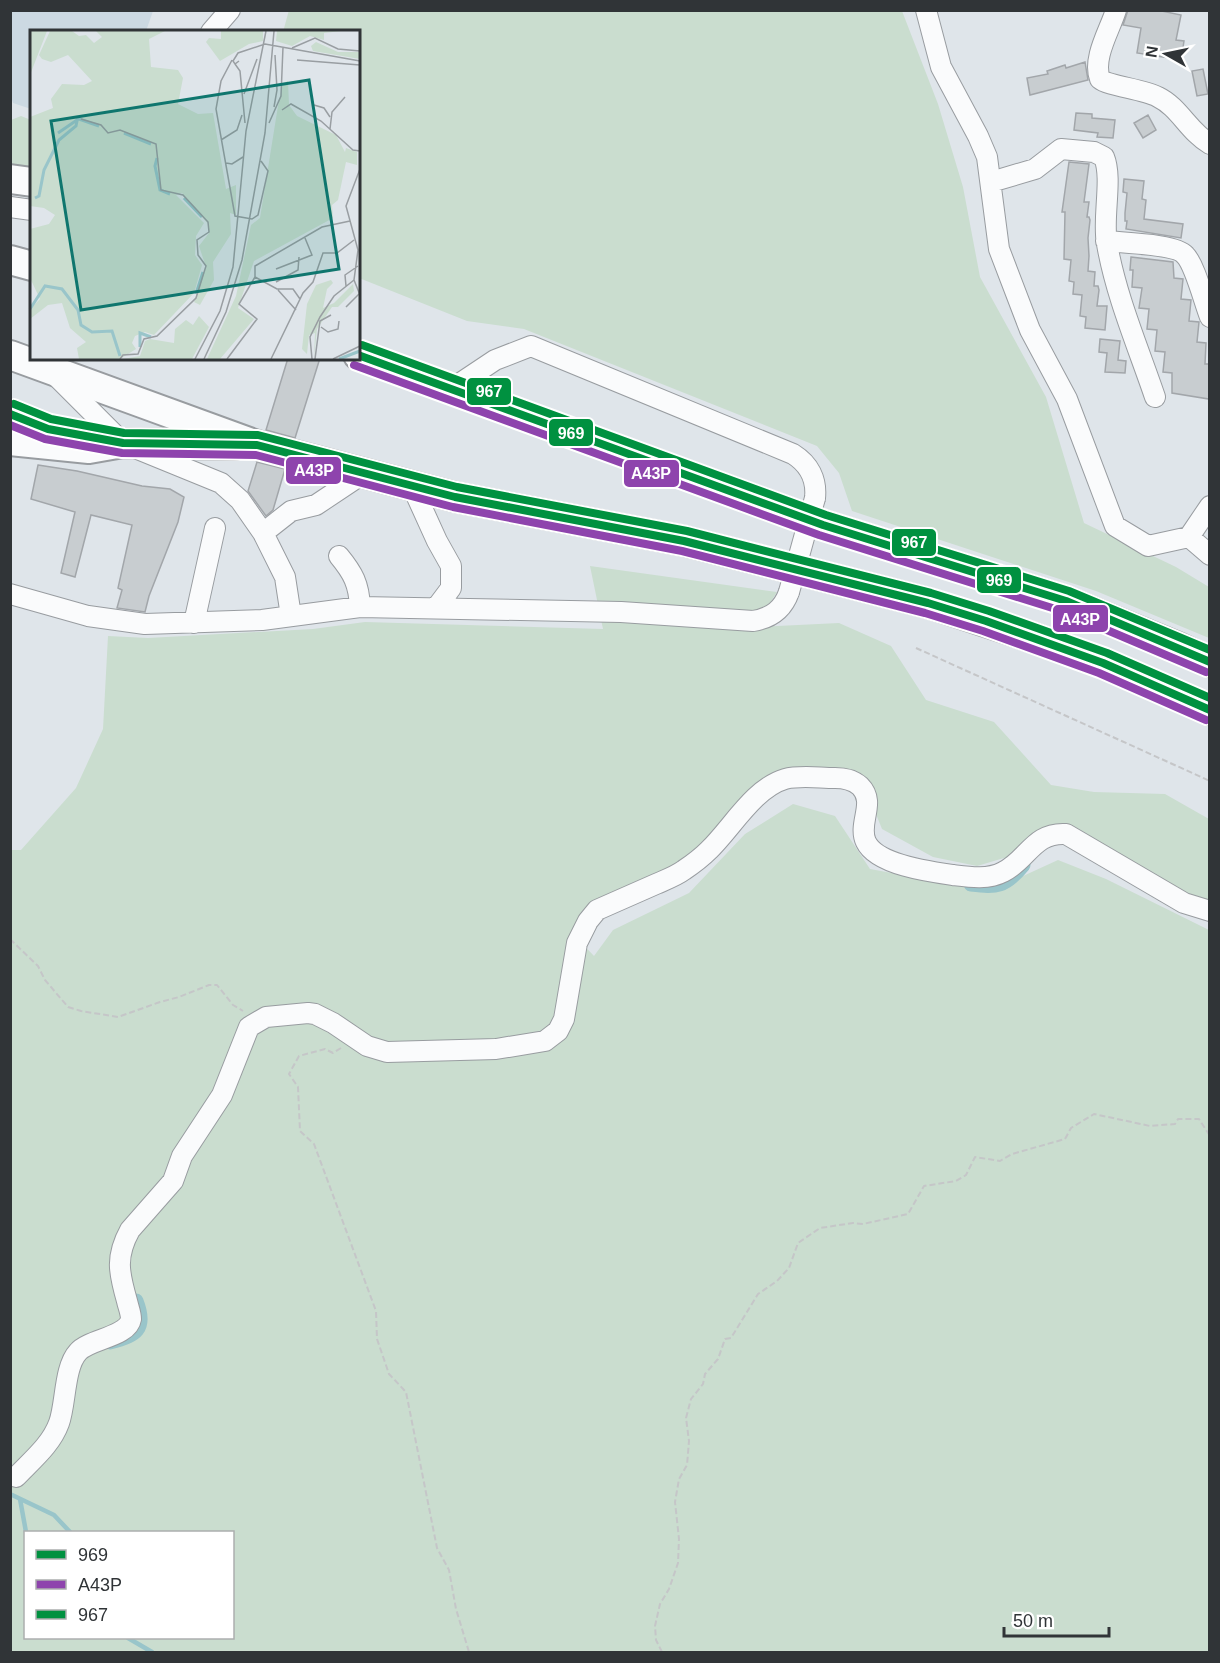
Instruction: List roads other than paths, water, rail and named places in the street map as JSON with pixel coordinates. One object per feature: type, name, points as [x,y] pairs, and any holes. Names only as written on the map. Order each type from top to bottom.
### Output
[{"type":"highway","points":[[10,179],[30,182]]},
{"type":"highway","points":[[10,260],[30,265]]},
{"type":"highway","points":[[10,355],[257,445],[455,496],[684,541],[928,603],[1092,659],[1209,710]]},
{"type":"highway","points":[[360,356],[823,525],[1066,601],[1178,646],[1209,662]]},
{"type":"highway","points":[[10,441],[89,449],[123,443],[257,445]]},
{"type":"street","points":[[214,30],[230,10]]},
{"type":"street","points":[[926,10],[940,67],[987,157],[999,249],[1030,330],[1067,399],[1115,526],[1148,546],[1189,537],[1209,506]]},
{"type":"street","points":[[1116,10],[1103,44],[1098,72],[1100,79],[1105,83],[1134,88],[1160,97],[1209,144]]},
{"type":"street","points":[[991,182],[1035,169],[1061,149],[1100,153],[1107,164],[1106,242],[1115,278],[1155,397]]},
{"type":"street","points":[[10,207],[30,210]]},
{"type":"street","points":[[1106,242],[1183,252],[1190,263],[1209,317]]},
{"type":"street","points":[[10,594],[88,616],[145,624],[262,620],[360,606],[621,612],[744,621],[760,620],[771,616],[784,603],[815,498],[815,485],[810,471],[793,454],[531,346],[495,360],[453,388]]},
{"type":"street","points":[[52,372],[123,443]]},
{"type":"street","points":[[10,414],[48,429],[123,443],[221,483],[240,500],[263,532],[285,577],[291,616]]},
{"type":"street","points":[[263,532],[291,511],[316,505],[364,473]]},
{"type":"street","points":[[412,486],[451,566],[451,588],[436,608]]},
{"type":"street","points":[[194,623],[215,528]]},
{"type":"street","points":[[1189,537],[1209,555]]},
{"type":"street","points":[[339,556],[352,572],[359,592],[360,606]]},
{"type":"street","points":[[16,1477],[53,1437],[60,1422],[70,1369],[78,1352],[86,1345],[127,1327],[131,1320],[119,1273],[119,1259],[125,1238],[173,1181],[182,1156],[222,1095],[243,1038],[249,1027],[257,1022],[274,1015],[315,1014],[367,1046],[387,1052],[496,1048],[545,1041],[558,1031],[564,1019],[577,943],[581,932],[597,910],[681,872],[709,850],[762,792],[782,780],[791,778],[843,778],[857,783],[867,797],[863,832],[866,843],[873,850],[896,863],[953,875],[993,876],[1013,866],[1038,841],[1047,836],[1066,834],[1184,903],[1209,911]]},
{"type":"waterway","points":[[971,884],[1000,884],[1011,878],[1023,865]]},
{"type":"waterway","points":[[110,1342],[127,1337],[137,1330],[140,1318],[136,1301]]},
{"type":"waterway","points":[[10,1494],[54,1515],[69,1531]]},
{"type":"waterway","points":[[20,1499],[26,1531]]},
{"type":"waterway","points":[[130,1639],[152,1652]]}]
